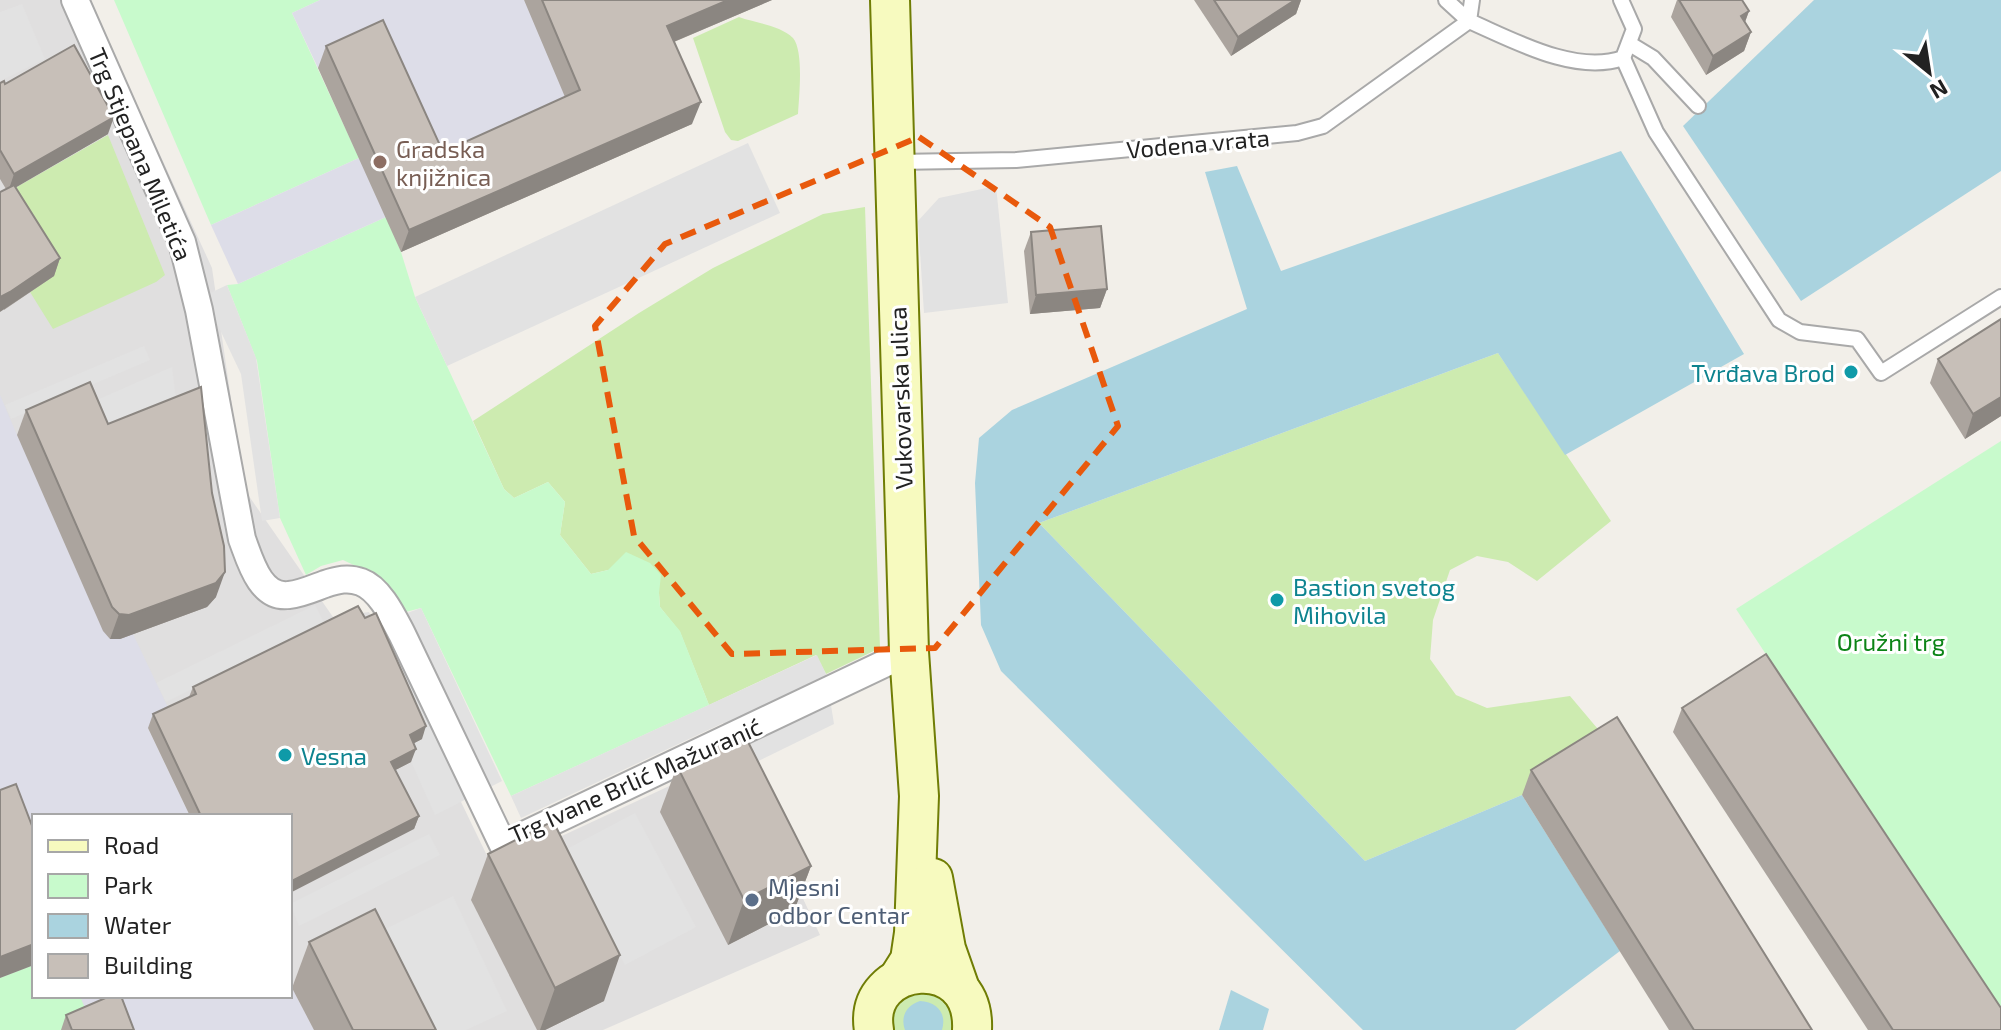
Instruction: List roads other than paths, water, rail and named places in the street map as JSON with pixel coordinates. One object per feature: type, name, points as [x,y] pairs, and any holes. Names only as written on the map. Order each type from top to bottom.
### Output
[{"type":"main road","name":"Vukovarska ulica","points":[[890,0],[909,652],[919,796],[946,949],[960,989],[969,1002],[972,1030]]},
{"type":"main road","name":"Vukovarska ulica","points":[[874,1011],[910,960],[914,933],[919,796]]},
{"type":"main road","points":[[874,1011],[914,973],[931,973],[947,978],[960,989]]},
{"type":"street","name":"Trg Stjepana Miletića","points":[[75,0],[182,242],[199,310]]},
{"type":"street","name":"Trg Ivane Brlić Mažuranić","points":[[199,310],[242,539],[261,583],[273,592],[288,596],[346,579],[363,582],[376,593],[402,634],[503,845],[909,652]]},
{"type":"lane","points":[[1446,0],[1469,21],[1542,52],[1589,64],[1623,58],[1634,29],[1621,0]]},
{"type":"lane","points":[[1469,21],[1472,0]]},
{"type":"lane","name":"Vodena vrata","points":[[893,161],[1016,160],[1297,133],[1323,126],[1469,21]]},
{"type":"lane","points":[[1630,44],[1653,58],[1698,106]]},
{"type":"lane","points":[[1623,58],[1656,132],[1779,320],[1800,332],[1857,339],[1881,373],[2001,297]]},
{"type":"water","points":[[1814,0],[2001,0],[2001,171],[1801,301],[1683,126]]},
{"type":"water","points":[[1621,151],[1744,354],[1565,455],[1498,353],[1039,523],[1365,861],[1522,795],[1620,951],[1515,1030],[1363,1030],[1001,671],[981,625],[975,483],[979,438],[1012,410],[1247,309],[1205,172],[1237,166],[1281,271]]},
{"type":"water","points":[[1231,990],[1269,1009],[1263,1030],[1219,1030]]},
{"type":"water","points":[[920,1001],[939,1010],[943,1018],[942,1030],[905,1030],[903,1020],[906,1012],[911,1005]]},
{"type":"place","name":"Gradska knjižnica","points":[[380,162]]},
{"type":"place","name":"Tvrđava Brod","points":[[1851,372]]},
{"type":"place","name":"Bastion svetog Mihovila","points":[[1277,600]]},
{"type":"place","name":"Vesna","points":[[285,755]]},
{"type":"place","name":"Mjesni odbor Centar","points":[[752,900]]},
{"type":"park label","name":"Oružni trg","points":[[1891,641]]}]
